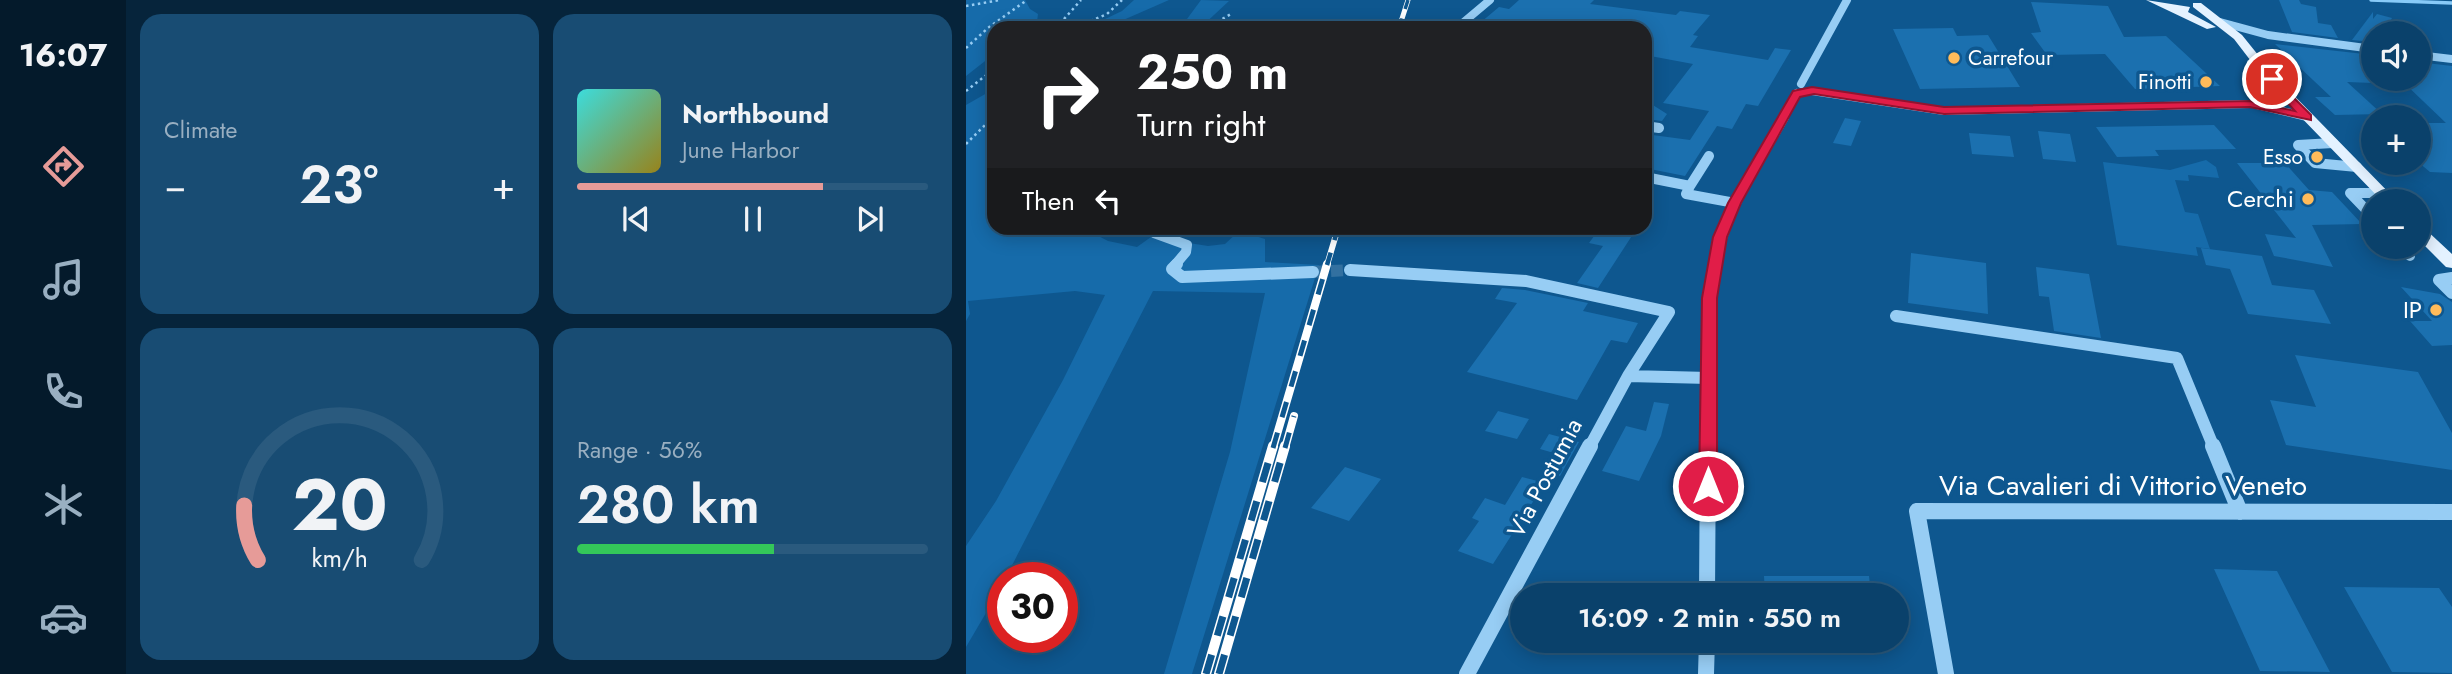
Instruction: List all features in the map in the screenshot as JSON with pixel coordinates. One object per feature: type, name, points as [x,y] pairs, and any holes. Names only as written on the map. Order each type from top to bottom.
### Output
[{"type":"main road","points":[[2150,1],[2202,20],[2225,25]]},
{"type":"main road","points":[[2175,9],[2192,8],[2197,2],[2225,25],[2307,117],[2378,189]]},
{"type":"main road","points":[[2202,20],[2272,79]]},
{"type":"main road","points":[[2431,243],[2452,263]]},
{"type":"street","points":[[1465,21],[1490,0]]},
{"type":"street","points":[[1707,583],[1709,298],[1720,237],[1735,203],[1847,0]]},
{"type":"street","points":[[2225,25],[2361,47]]},
{"type":"street","points":[[2431,56],[2452,59]]},
{"type":"street","points":[[2250,104],[2268,97],[2255,77],[2251,62]]},
{"type":"street","points":[[1799,89],[1806,94],[1812,90],[1944,111],[2250,104],[2307,117]]},
{"type":"street","points":[[1652,127],[1659,128]]},
{"type":"street","points":[[2333,143],[2298,145],[2315,163],[2357,167]]},
{"type":"street","points":[[1709,156],[1686,194],[1735,203]]},
{"type":"street","points":[[1652,178],[1690,186]]},
{"type":"street","points":[[2361,194],[2350,193],[2361,204]]},
{"type":"street","points":[[1160,235],[1187,245],[1186,252],[1172,268],[1175,274],[1182,277],[1313,272]]},
{"type":"street","points":[[1350,270],[1527,281],[1669,312]]},
{"type":"street","points":[[2452,278],[2439,280],[2452,293]]},
{"type":"street","name":"Via Postumia","points":[[1467,674],[1628,376],[1669,312]]},
{"type":"street","points":[[1896,316],[2177,358],[2240,512]]},
{"type":"street","points":[[1628,376],[1709,378]]},
{"type":"street","name":"Via Cavalieri di Vittorio Veneto","points":[[1946,674],[1917,511],[2452,512]]},
{"type":"street","points":[[1706,674],[1707,653]]},
{"type":"path","points":[[966,6],[1000,0]]},
{"type":"path","points":[[999,21],[1027,0]]},
{"type":"path","points":[[1062,21],[1081,0]]},
{"type":"path","points":[[1090,21],[1107,14],[1122,0]]},
{"type":"path","points":[[1095,21],[1119,7],[1122,0]]},
{"type":"path","points":[[1219,21],[1231,14]]},
{"type":"path","points":[[966,48],[973,45],[987,29]]},
{"type":"path","points":[[966,91],[987,74]]},
{"type":"path","points":[[966,144],[987,123]]},
{"type":"shaded area","points":[[966,0],[1025,0],[1030,9],[1038,14],[1037,21],[987,21],[987,60],[966,76]]},
{"type":"shaded area","points":[[1134,0],[1169,0],[1121,21],[1101,21],[1122,11]]},
{"type":"shaded area","points":[[1201,0],[1229,1],[1208,21],[1185,21]]},
{"type":"shaded area","points":[[987,93],[987,235],[1096,235],[1108,241],[1137,247],[1151,237],[1208,246],[1225,244],[1235,235],[1252,235],[1265,239],[1265,262],[1319,265],[1192,674],[1164,674],[1230,452],[1265,293],[1153,291],[1014,562],[987,562],[987,611],[966,647],[966,546],[996,501],[1063,380],[1105,295],[1075,291],[968,301],[970,314],[966,321],[966,105]]},
{"type":"shaded area","points":[[2206,160],[2216,167],[2219,178],[2188,175],[2189,181],[2175,180],[2185,212],[2198,214],[2210,249],[2196,247],[2198,256],[2117,245],[2103,162],[2170,170]]},
{"type":"building","points":[[1519,0],[1594,0],[1590,4],[1676,15],[1680,11],[1710,15],[1693,35],[1698,36],[1690,47],[1768,60],[1775,48],[1791,50],[1758,106],[1746,104],[1732,129],[1717,126],[1685,176],[1652,169],[1652,135],[1690,140],[1709,111],[1663,103],[1693,64],[1652,56],[1652,21],[1482,21],[1499,7],[1509,9]]},
{"type":"building","points":[[2279,0],[2299,0],[2301,4],[2316,7],[2318,23],[2331,25],[2338,38],[2292,32]]},
{"type":"building","points":[[2031,2],[2108,6],[2124,37],[2166,36],[2220,86],[2135,89],[2105,54],[2047,55],[2031,33],[2041,32]]},
{"type":"building","points":[[2373,12],[2373,19],[2377,14],[2392,18],[2390,21],[2366,21]]},
{"type":"building","points":[[1953,28],[1957,36],[1988,35],[2020,87],[1920,89],[1893,29]]},
{"type":"building","points":[[2361,28],[2361,41],[2352,40]]},
{"type":"building","points":[[2275,44],[2361,54],[2361,83],[2347,82],[2372,105],[2361,105],[2361,114],[2335,115],[2315,97],[2331,97]]},
{"type":"building","points":[[2431,64],[2452,66],[2452,173],[2431,172],[2431,123],[2446,123],[2431,109],[2431,105],[2427,105],[2413,91],[2431,91]]},
{"type":"building","points":[[1652,104],[1667,114],[1662,121],[1652,120]]},
{"type":"building","points":[[1845,118],[1861,121],[1851,146],[1833,143]]},
{"type":"building","points":[[2214,125],[2236,149],[2155,150],[2159,156],[2117,157],[2096,127]]},
{"type":"building","points":[[2038,131],[2070,134],[2076,162],[2043,159]]},
{"type":"building","points":[[1969,133],[2010,136],[2014,157],[1972,154]]},
{"type":"building","name":"Cerchi","points":[[2237,163],[2285,163],[2309,190],[2332,192],[2361,223],[2312,225],[2333,267],[2274,256],[2265,234],[2296,238]]},
{"type":"building","points":[[1595,235],[1632,235],[1598,288],[1577,283],[1603,246],[1589,243]]},
{"type":"building","points":[[2201,248],[2262,256],[2272,285],[2314,290],[2331,324],[2248,314],[2230,269],[2206,265]]},
{"type":"building","points":[[1911,253],[1986,263],[1988,314],[1908,303]]},
{"type":"building","points":[[2036,267],[2089,274],[2101,338],[2054,331],[2049,297],[2039,296]]},
{"type":"building","points":[[2401,287],[2440,294],[2452,302],[2452,345],[2432,346],[2410,321],[2432,321]]},
{"type":"building","points":[[1502,288],[1588,303],[1583,311],[1638,323],[1627,343],[1611,340],[1577,400],[1467,372],[1517,303],[1495,299]]},
{"type":"building","points":[[2295,355],[2418,372],[2452,433],[2452,470],[2286,445],[2270,400],[2316,407]]},
{"type":"building","points":[[1654,402],[1669,404],[1661,436],[1639,481],[1602,471],[1626,426],[1646,431]]},
{"type":"building","points":[[1498,411],[1529,419],[1517,439],[1485,431]]},
{"type":"building","points":[[1549,434],[1579,442],[1560,476],[1543,472],[1554,453],[1540,449]]},
{"type":"building","points":[[1345,467],[1381,479],[1349,521],[1311,508]]},
{"type":"building","points":[[1522,477],[1545,483],[1493,564],[1458,551],[1479,521],[1472,518],[1485,498],[1505,505]]},
{"type":"building","points":[[2214,569],[2277,571],[2330,672],[2260,671]]},
{"type":"building","points":[[1764,576],[1869,576],[1870,583],[1764,583]]},
{"type":"building","points":[[2344,587],[2439,588],[2452,607],[2452,673],[2392,672]]},
{"type":"waterway","points":[[2371,0],[2452,3]]},
{"type":"tunnel","points":[[1313,272],[1350,270]]},
{"type":"railway","points":[[1401,21],[1408,0]]},
{"type":"railway","points":[[1327,265],[1336,235]]},
{"type":"railway","points":[[1273,448],[1327,264]]},
{"type":"railway","points":[[1285,448],[1294,416]]},
{"type":"railway","points":[[1206,674],[1273,446]]},
{"type":"railway","points":[[1219,674],[1285,446]]},
{"type":"place","name":"Carrefour","points":[[1954,58]]},
{"type":"place","name":"Finotti","points":[[2206,82]]},
{"type":"place","name":"Esso","points":[[2317,157]]},
{"type":"place","name":"Cerchi","points":[[2308,199]]},
{"type":"place","name":"IP","points":[[2436,310]]},
{"type":"route","points":[[1708,486],[1709,298],[1720,237],[1735,203],[1797,93],[1806,94],[1812,90],[1944,111],[2250,104],[2278,108],[2307,117],[2272,79]]}]
